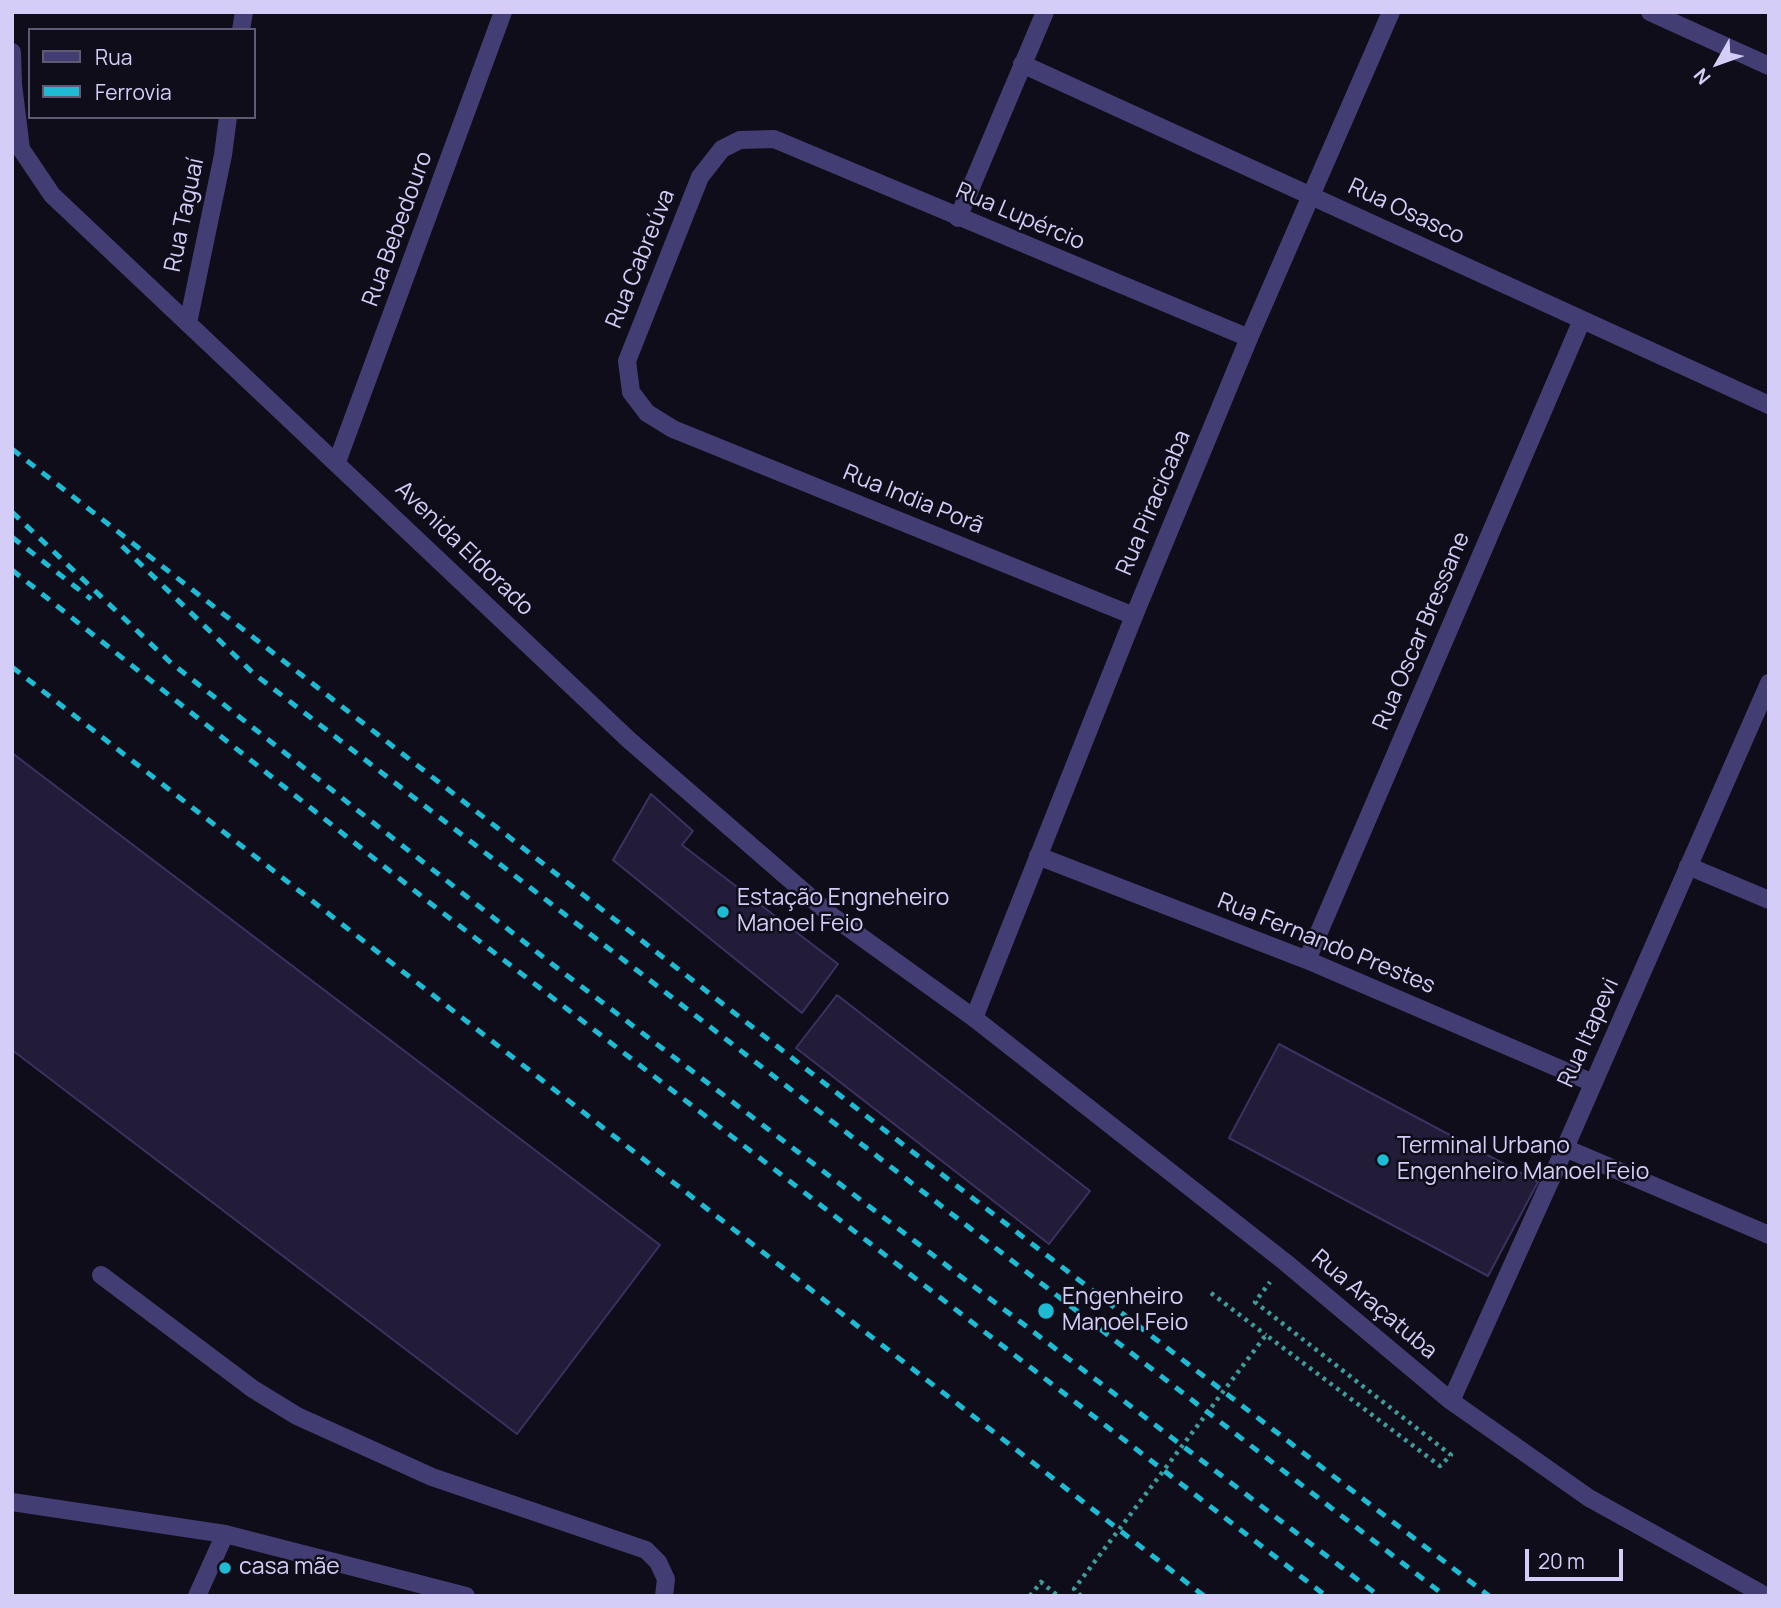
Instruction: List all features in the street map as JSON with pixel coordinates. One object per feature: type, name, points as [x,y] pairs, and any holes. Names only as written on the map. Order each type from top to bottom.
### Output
[{"type":"street","name":"Rua Bebedouro","points":[[337,462],[503,12]]},
{"type":"street","points":[[958,218],[1045,12]]},
{"type":"street","name":"Rua Piracicaba","points":[[974,1018],[1134,616],[1249,338],[1391,12]]},
{"type":"street","points":[[1650,12],[1769,66]]},
{"type":"street","name":"Avenida Eldorado","points":[[12,52],[17,149],[52,195],[639,749],[832,916],[974,1018]]},
{"type":"street","name":"Rua Osasco","points":[[1022,64],[1769,405]]},
{"type":"street","name":"Rua Taguaí","points":[[188,323],[223,155],[228,119]]},
{"type":"street","name":"Rua Lupércio","points":[[774,139],[1249,338]]},
{"type":"street","name":"Rua Cabreúva","points":[[673,429],[647,413],[631,392],[627,361],[700,177],[722,149],[740,140],[774,139]]},
{"type":"street","name":"Rua Oscar Bressane","points":[[1307,960],[1582,320]]},
{"type":"street","name":"Rua India Porã","points":[[673,429],[1134,616]]},
{"type":"street","name":"Rua Itapevi","points":[[1451,1401],[1769,683]]},
{"type":"street","name":"Rua Fernando Prestes","points":[[1038,856],[1307,960],[1593,1083]]},
{"type":"street","points":[[1688,866],[1769,900]]},
{"type":"street","name":"Rua Araçatuba","points":[[974,1018],[1285,1262],[1451,1401],[1589,1498],[1766,1596]]},
{"type":"street","points":[[1565,1148],[1769,1235]]},
{"type":"street","points":[[101,1275],[253,1389],[297,1416],[432,1476],[646,1550],[658,1562],[666,1579],[664,1596]]},
{"type":"street","points":[[12,1502],[225,1534],[466,1596]]},
{"type":"street","points":[[197,1596],[225,1534]]},
{"type":"path","points":[[1211,1293],[1440,1466],[1451,1455],[1255,1302]]},
{"type":"path","points":[[1082,1596],[1074,1590],[1266,1335]]},
{"type":"path","points":[[1030,1596],[1041,1582],[1058,1596]]},
{"type":"building","points":[[12,753],[660,1245],[517,1434],[12,1050]]},
{"type":"building","name":"Estação Engneheiro Manoel Feio","points":[[651,794],[693,831],[682,845],[838,964],[802,1013],[613,860]]},
{"type":"building","points":[[837,995],[1090,1191],[1049,1244],[796,1048]]},
{"type":"building","name":"Terminal Urbano Engenheiro Manoel Feio","points":[[1279,1044],[1538,1182],[1488,1276],[1229,1138]]},
{"type":"railway","points":[[12,449],[892,1136],[1489,1596]]},
{"type":"railway","points":[[12,512],[170,662],[552,964],[1379,1596]]},
{"type":"railway","points":[[12,537],[91,599]]},
{"type":"railway","points":[[122,546],[253,673],[1445,1596]]},
{"type":"railway","points":[[12,570],[430,903],[1326,1596]]},
{"type":"railway","points":[[12,667],[1204,1596]]},
{"type":"place","name":"Estação Engneheiro Manoel Feio","points":[[723,912]]},
{"type":"place","name":"Terminal Urbano Engenheiro Manoel Feio","points":[[1383,1160]]},
{"type":"place","name":"Engenheiro Manoel Feio","points":[[1046,1311]]},
{"type":"place","name":"casa mãe","points":[[225,1568]]}]
